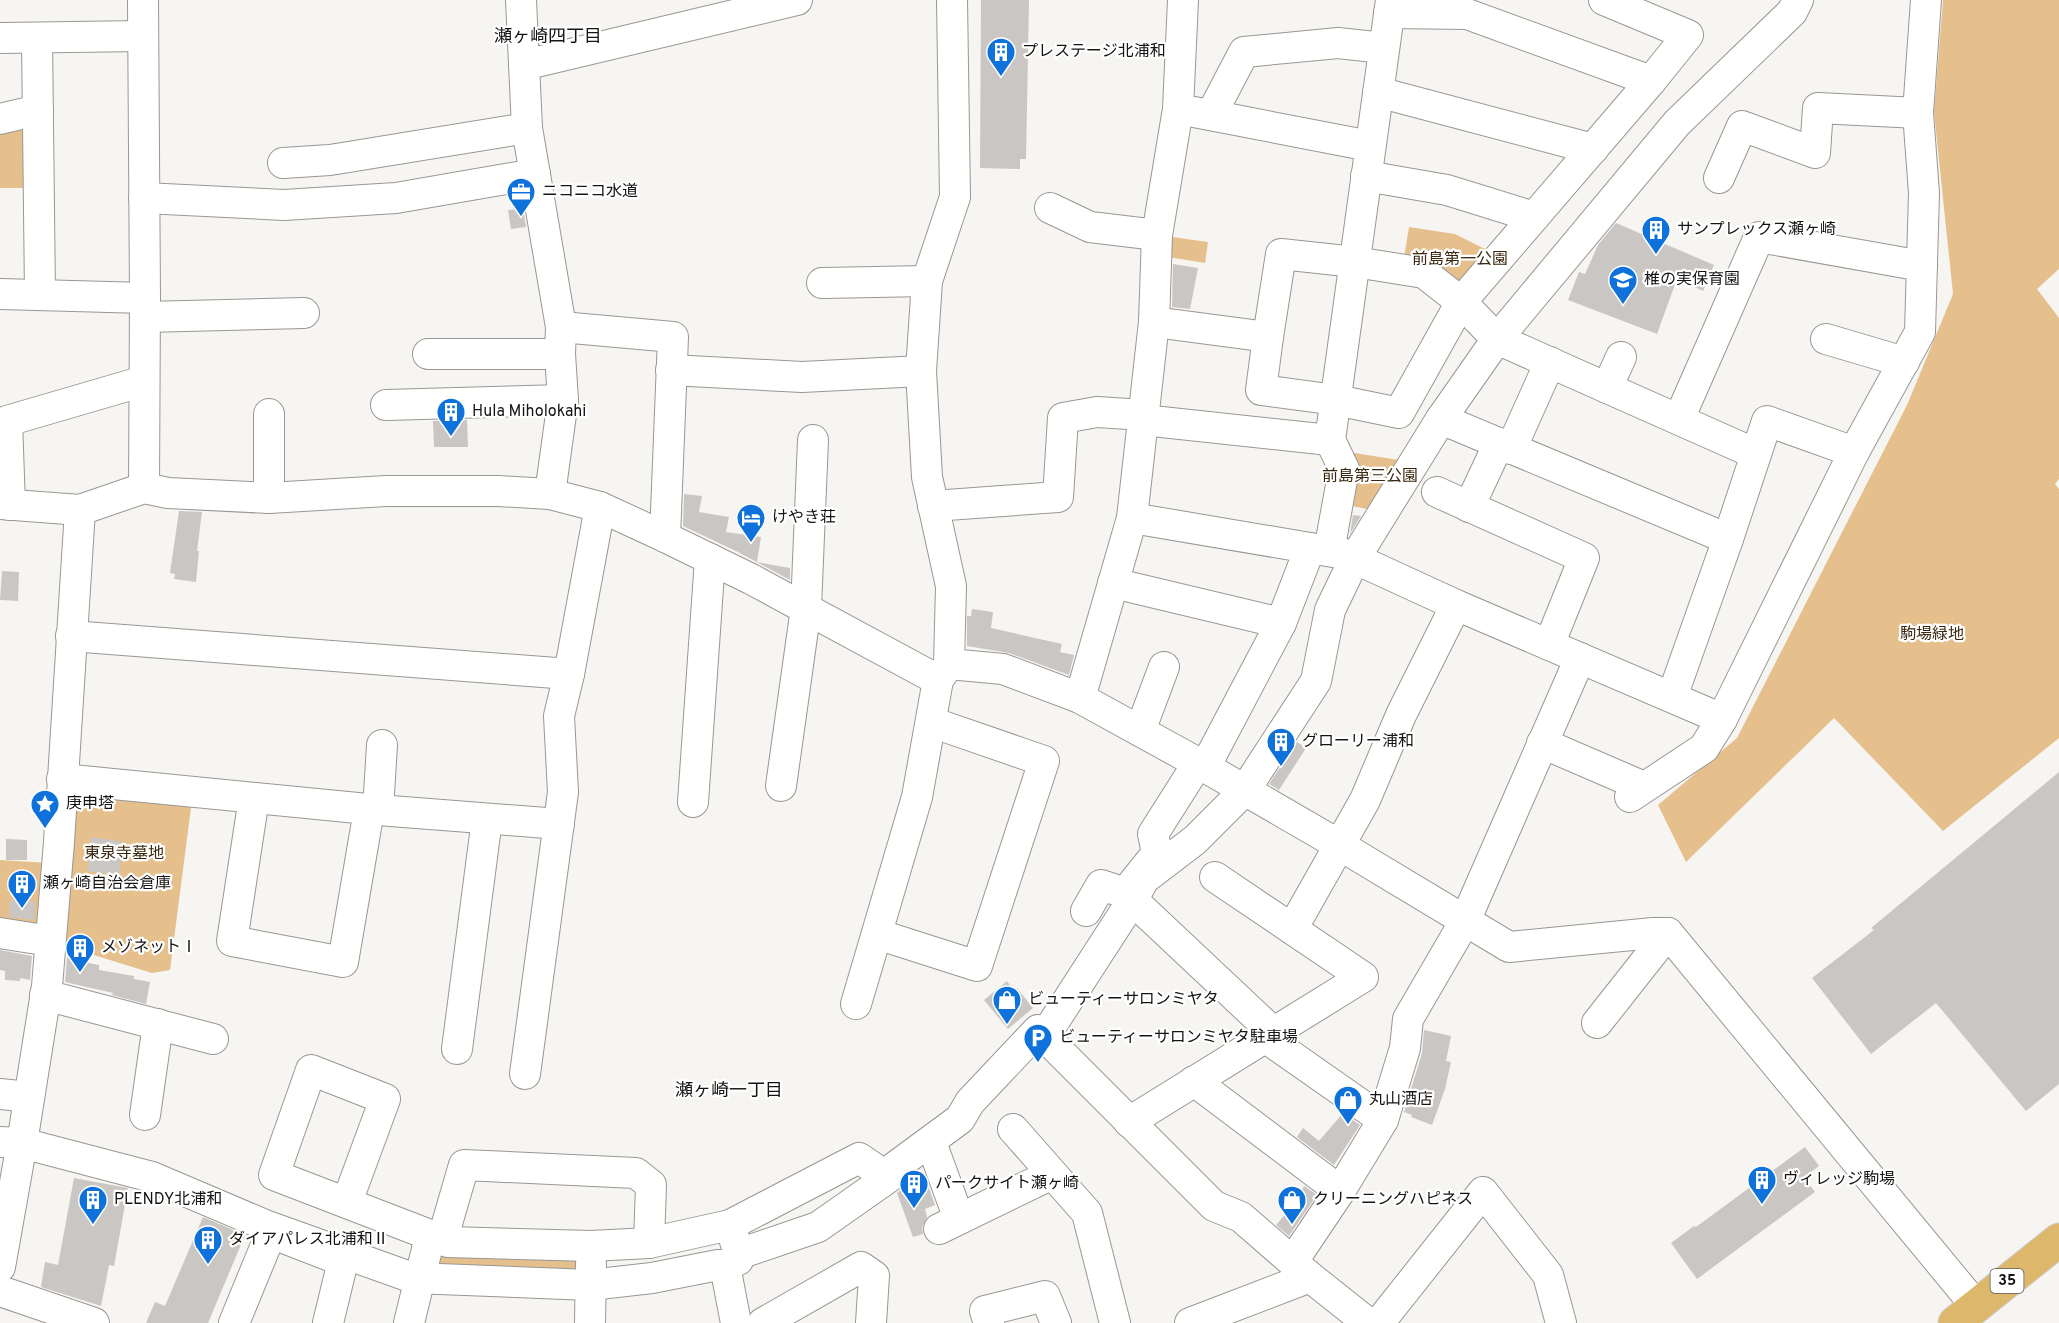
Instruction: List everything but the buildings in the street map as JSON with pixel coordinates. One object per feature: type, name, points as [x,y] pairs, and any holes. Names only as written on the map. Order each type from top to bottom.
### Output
[{"type":"main road","name":"35","points":[[1965,1315],[2059,1240]]},
{"type":"street","points":[[143,0],[144,488]]},
{"type":"street","points":[[521,0],[527,128],[560,341],[563,400],[550,494]]},
{"type":"street","points":[[524,65],[797,0]]},
{"type":"street","points":[[856,1004],[917,797],[931,722],[944,672],[951,586],[927,477],[921,371],[927,281],[956,197],[952,0]]},
{"type":"street","points":[[1080,698],[1132,518],[1154,322],[1157,236],[1178,109],[1183,0]]},
{"type":"street","points":[[1604,0],[1688,34],[1651,81],[1461,302],[1399,413],[1336,400],[1261,390],[1281,254],[1355,262],[1424,273],[1461,302],[1497,339],[1756,454]]},
{"type":"street","points":[[11,1142],[152,1177],[265,1225],[347,1256],[420,1279],[591,1285],[652,1278],[718,1265],[818,1227],[889,1179],[963,1122],[1041,1033],[1157,853],[1153,834],[1201,765],[1281,623],[1331,552],[1441,419],[1497,339],[1677,123],[1791,12],[1798,0]]},
{"type":"street","points":[[1542,743],[1637,792],[1704,748],[1722,719],[1854,452],[1920,332],[1924,192],[1918,113],[1926,0]]},
{"type":"street","points":[[1129,897],[1144,879],[1196,840],[1245,790],[1316,681],[1330,610],[1331,552],[1344,469],[1330,440],[1390,6],[1467,14],[1651,81]]},
{"type":"street","points":[[0,38],[143,36]]},
{"type":"street","points":[[37,38],[40,295]]},
{"type":"street","points":[[1211,115],[1244,52],[1338,43],[1384,48]]},
{"type":"street","points":[[1378,92],[1593,149]]},
{"type":"street","points":[[1719,178],[1742,126],[1815,153],[1818,108],[1918,113]]},
{"type":"street","points":[[1178,109],[1370,146]]},
{"type":"street","points":[[0,120],[38,110]]},
{"type":"street","points":[[283,163],[330,160],[527,128]]},
{"type":"street","points":[[144,198],[284,205],[385,199],[535,174]]},
{"type":"street","points":[[1366,176],[1447,190],[1534,217]]},
{"type":"street","points":[[1050,208],[1090,227],[1157,236]]},
{"type":"street","points":[[1679,419],[1759,237],[1922,266]]},
{"type":"street","points":[[822,283],[927,281]]},
{"type":"street","points":[[0,294],[40,295],[145,307],[304,313]]},
{"type":"street","points":[[1154,322],[1268,337]]},
{"type":"street","points":[[428,354],[560,341],[673,337],[665,537]]},
{"type":"street","points":[[1826,339],[1904,362]]},
{"type":"street","points":[[1607,388],[1621,357]]},
{"type":"street","points":[[1469,507],[1550,362]]},
{"type":"street","points":[[671,370],[802,377],[921,371]]},
{"type":"street","points":[[144,381],[7,421],[5,504],[80,510],[144,488],[168,493],[269,498],[386,491],[498,491],[550,494],[600,507],[806,608],[944,672],[1003,669],[1080,698],[1245,790],[1509,947],[1668,933]]},
{"type":"street","points":[[386,405],[563,400]]},
{"type":"street","points":[[933,506],[1058,497],[1063,418],[1097,412],[1330,440]]},
{"type":"street","points":[[269,414],[269,498]]},
{"type":"street","points":[[1441,419],[1446,419],[1728,539]]},
{"type":"street","points":[[1672,697],[1767,421],[1854,452]]},
{"type":"street","points":[[781,786],[806,608],[813,440]]},
{"type":"street","points":[[1437,492],[1584,558],[1549,645]]},
{"type":"street","points":[[525,1074],[563,792],[559,716],[600,507]]},
{"type":"street","points":[[0,1267],[11,1142],[29,1097],[45,995],[59,842],[80,510]]},
{"type":"street","points":[[1132,518],[1331,552],[1722,719]]},
{"type":"street","points":[[693,802],[710,559]]},
{"type":"street","points":[[1113,583],[1281,623]]},
{"type":"street","points":[[1292,929],[1365,800],[1401,715],[1456,605]]},
{"type":"street","points":[[71,636],[569,674]]},
{"type":"street","points":[[1190,1323],[1301,1269],[1340,1191],[1383,1120],[1405,1048],[1408,1019],[1465,921],[1580,658]]},
{"type":"street","points":[[1140,731],[1164,667]]},
{"type":"street","points":[[877,934],[976,966],[1044,761],[931,722]]},
{"type":"street","points":[[254,798],[232,941],[343,962],[373,810],[382,745]]},
{"type":"street","points":[[62,779],[373,810],[559,824]]},
{"type":"street","points":[[457,1049],[487,819]]},
{"type":"street","points":[[1129,1122],[1363,977],[1215,877]]},
{"type":"street","points":[[1086,912],[1101,885],[1129,897],[1270,1036],[1383,1120]]},
{"type":"street","points":[[0,933],[50,941]]},
{"type":"street","points":[[1597,1023],[1668,933]]},
{"type":"street","points":[[1668,933],[1965,1315]]},
{"type":"street","points":[[45,995],[213,1039]]},
{"type":"street","points":[[145,1115],[158,1024]]},
{"type":"street","points":[[1041,1033],[1214,1206],[1241,1217],[1368,1323]]},
{"type":"street","points":[[347,1202],[386,1099],[311,1070],[274,1175],[448,1242],[591,1246],[649,1243],[730,1225],[859,1158],[884,1175],[960,1119],[970,1102],[1041,1033]]},
{"type":"street","points":[[1194,1081],[1340,1191]]},
{"type":"street","points":[[0,1094],[29,1097]]},
{"type":"street","points":[[1013,1129],[1087,1212],[1115,1323]]},
{"type":"street","points":[[932,1146],[949,1224],[1052,1174]]},
{"type":"street","points":[[409,1323],[427,1249],[446,1227],[464,1165],[636,1173],[651,1185],[649,1243]]},
{"type":"street","points":[[1379,1323],[1483,1192],[1548,1275],[1561,1323]]},
{"type":"street","points":[[730,1225],[733,1260]]},
{"type":"street","points":[[234,1323],[271,1233],[343,1261],[328,1323]]},
{"type":"street","points":[[590,1323],[591,1246]]},
{"type":"street","points":[[733,1260],[725,1266],[736,1323]]},
{"type":"street","points":[[763,1323],[861,1267],[874,1276],[872,1323]]},
{"type":"street","points":[[0,1291],[94,1323]]},
{"type":"street","points":[[989,1323],[984,1311],[1045,1296],[1056,1323]]},
{"type":"green space","name":"駒場緑地","points":[[1943,0],[2059,0],[2059,269],[2037,289],[2059,318],[2059,479],[2055,484],[2059,489],[2059,738],[1943,831],[1834,718],[1686,862],[1658,805],[1737,738],[1907,405],[1953,294],[1934,112]]},
{"type":"green space","points":[[28,119],[28,188],[0,188],[0,130]]},
{"type":"green space","name":"前島第一公園","points":[[1409,227],[1455,234],[1493,253],[1464,288],[1404,258]]},
{"type":"green space","points":[[1172,237],[1208,242],[1205,263],[1168,257]]},
{"type":"green space","name":"前島第三公園","points":[[1342,451],[1405,461],[1376,511],[1343,504]]},
{"type":"green space","name":"東泉寺墓地","points":[[67,793],[192,800],[170,970],[152,973],[58,944]]},
{"type":"green space","points":[[0,860],[49,863],[42,932],[0,926]]},
{"type":"green space","points":[[433,1252],[581,1255],[584,1280],[428,1275]]},
{"type":"place","name":"プレステージ北浦和","points":[[1001,78]]},
{"type":"place","name":"ニコニコ水道","points":[[521,218]]},
{"type":"place","name":"サンプレックス瀬ヶ崎","points":[[1656,256]]},
{"type":"place","name":"椎の実保育園","points":[[1623,306]]},
{"type":"place","name":"Hula Miholokahi","points":[[451,438]]},
{"type":"place","name":"けやき荘","points":[[751,544]]},
{"type":"place","name":"グローリー浦和","points":[[1281,768]]},
{"type":"place","name":"庚申塔","points":[[45,830]]},
{"type":"place","name":"瀬ヶ崎自治会倉庫","points":[[22,910]]},
{"type":"place","name":"メゾネットⅠ","points":[[80,974]]},
{"type":"place","name":"ビューティーサロンミヤタ","points":[[1007,1026]]},
{"type":"place","name":"ビューティーサロンミヤタ駐車場","points":[[1038,1064]]},
{"type":"place","name":"丸山酒店","points":[[1348,1126]]},
{"type":"place","name":"ヴィレッジ駒場","points":[[1762,1206]]},
{"type":"place","name":"パークサイト瀬ヶ崎","points":[[914,1210]]},
{"type":"place","name":"PLENDY北浦和","points":[[93,1226]]},
{"type":"place","name":"クリーニングハピネス","points":[[1292,1226]]},
{"type":"place","name":"ダイアパレス北浦和Ⅱ","points":[[208,1266]]},
{"type":"district","name":"瀬ヶ崎四丁目","points":[[548,37]]},
{"type":"district","name":"瀬ヶ崎一丁目","points":[[729,1091]]}]
